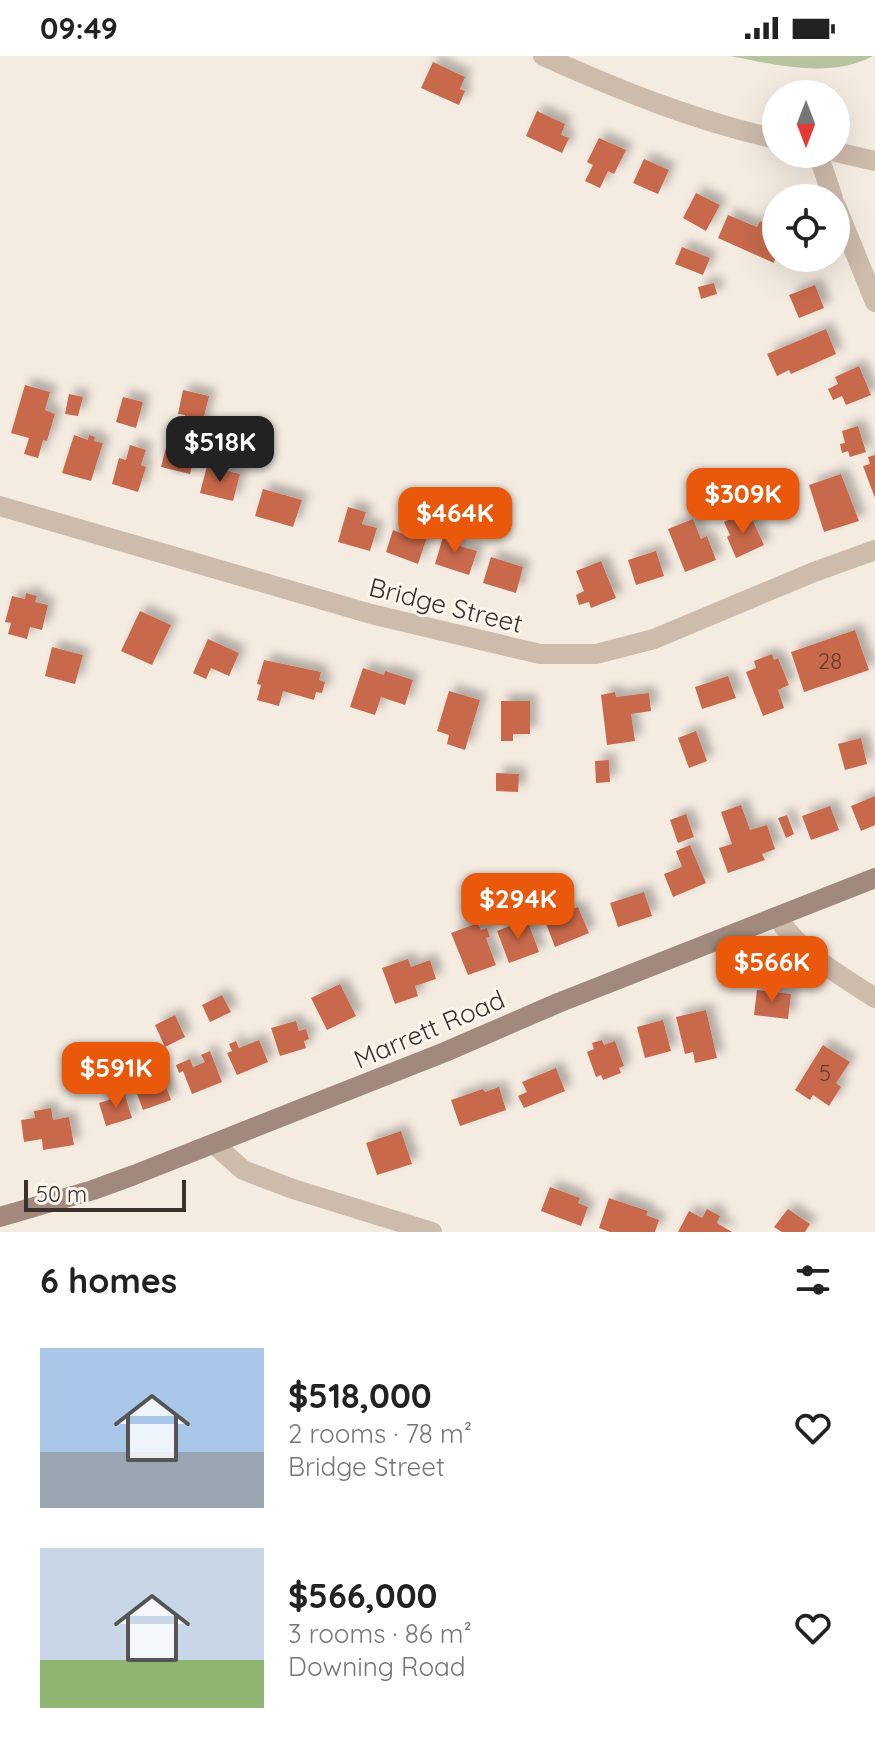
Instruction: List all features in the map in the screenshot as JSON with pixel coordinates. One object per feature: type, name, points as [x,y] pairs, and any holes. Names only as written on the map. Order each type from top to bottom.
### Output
[{"type":"main road","name":"Marrett Road","points":[[0,1217],[93,1190],[214,1144],[875,878]]},
{"type":"street","points":[[543,56],[577,63],[629,95],[762,136]]},
{"type":"street","points":[[850,155],[875,161]]},
{"type":"street","points":[[850,240],[875,302]]},
{"type":"street","name":"Bridge Street","points":[[0,506],[371,614],[540,654],[596,654],[654,639],[799,578],[875,550]]},
{"type":"street","points":[[777,917],[792,940],[808,954],[875,998]]},
{"type":"street","points":[[214,1144],[243,1170],[293,1189],[432,1232]]},
{"type":"green space","points":[[730,56],[873,56],[839,67],[803,68]]},
{"type":"building","points":[[433,62],[465,77],[460,89],[465,91],[459,105],[421,88]]},
{"type":"building","points":[[537,111],[565,124],[561,135],[569,138],[562,153],[526,136]]},
{"type":"building","points":[[599,138],[626,150],[614,174],[608,171],[600,188],[585,181],[593,165],[587,162]]},
{"type":"building","points":[[644,159],[669,170],[658,194],[633,183]]},
{"type":"building","points":[[696,193],[720,205],[706,231],[683,218]]},
{"type":"building","points":[[728,215],[757,227],[760,221],[762,258],[718,238]]},
{"type":"building","points":[[682,247],[710,258],[703,275],[675,264]]},
{"type":"building","points":[[714,283],[717,294],[701,299],[698,287]]},
{"type":"building","points":[[815,285],[824,308],[799,318],[789,295]]},
{"type":"building","points":[[826,329],[836,354],[791,374],[789,370],[777,376],[767,354]]},
{"type":"building","points":[[859,366],[871,395],[846,405],[842,396],[833,400],[828,389],[838,384],[835,377]]},
{"type":"building","points":[[25,385],[50,392],[45,410],[55,414],[38,458],[24,454],[29,438],[11,433]]},
{"type":"building","points":[[183,390],[209,396],[190,474],[161,467],[169,436],[179,439],[185,415],[178,414]]},
{"type":"building","points":[[69,394],[83,397],[78,416],[65,414]]},
{"type":"building","points":[[123,397],[143,402],[136,428],[116,422]]},
{"type":"building","points":[[858,426],[866,452],[850,457],[848,451],[842,453],[840,444],[845,443],[842,431]]},
{"type":"building","points":[[74,435],[88,440],[89,435],[95,437],[94,441],[103,443],[91,481],[62,473]]},
{"type":"building","points":[[130,445],[146,450],[141,465],[146,467],[138,492],[112,484],[119,458],[126,460]]},
{"type":"building","points":[[875,455],[875,498],[863,466],[870,464],[868,457]]},
{"type":"building","points":[[207,466],[240,474],[233,501],[200,493]]},
{"type":"building","points":[[841,474],[859,521],[824,532],[809,485]]},
{"type":"building","points":[[263,489],[302,500],[293,527],[255,516]]},
{"type":"building","points":[[348,507],[366,512],[362,524],[377,528],[370,551],[338,542]]},
{"type":"building","points":[[742,513],[747,524],[753,521],[764,545],[736,558],[724,522]]},
{"type":"building","points":[[415,516],[432,522],[418,564],[386,552],[393,530],[408,536]]},
{"type":"building","points":[[693,519],[701,539],[707,536],[716,560],[685,572],[668,529]]},
{"type":"building","points":[[445,530],[459,534],[456,545],[477,551],[469,575],[435,564]]},
{"type":"building","points":[[656,551],[664,576],[636,585],[628,560]]},
{"type":"building","points":[[491,557],[523,567],[516,593],[483,583]]},
{"type":"building","points":[[601,561],[616,598],[591,608],[589,602],[579,605],[576,595],[584,591],[576,571]]},
{"type":"building","points":[[26,593],[37,596],[35,602],[48,605],[42,630],[30,627],[27,639],[8,634],[11,623],[5,622],[12,596],[25,599]]},
{"type":"building","points":[[140,611],[171,625],[152,665],[121,651]]},
{"type":"building","points":[[855,630],[869,670],[804,692],[791,652]]},
{"type":"building","points":[[208,639],[239,653],[229,676],[211,668],[206,679],[193,673]]},
{"type":"building","points":[[52,647],[83,655],[75,684],[45,676]]},
{"type":"building","points":[[772,654],[774,660],[778,658],[789,685],[778,690],[784,708],[763,716],[746,672],[756,668],[754,661]]},
{"type":"building","points":[[264,660],[321,672],[319,680],[325,682],[322,693],[316,692],[314,700],[283,691],[279,706],[257,700],[261,685],[257,684]]},
{"type":"building","points":[[363,668],[413,680],[405,705],[381,697],[375,715],[350,707]]},
{"type":"building","points":[[728,676],[736,698],[702,709],[695,687]]},
{"type":"building","points":[[449,691],[480,700],[465,750],[447,744],[449,735],[437,731]]},
{"type":"building","points":[[615,692],[616,697],[649,693],[651,711],[631,714],[635,741],[607,745],[601,695]]},
{"type":"building","points":[[501,701],[530,701],[530,734],[513,734],[513,741],[501,741]]},
{"type":"building","points":[[696,731],[707,761],[689,768],[678,738]]},
{"type":"building","points":[[861,738],[867,764],[845,770],[838,744]]},
{"type":"building","points":[[609,760],[610,782],[596,783],[595,761]]},
{"type":"building","points":[[496,773],[519,774],[518,792],[496,791]]},
{"type":"building","points":[[875,796],[875,825],[861,831],[851,806]]},
{"type":"building","points":[[741,805],[750,830],[767,825],[775,849],[762,854],[765,860],[728,873],[719,848],[732,844],[721,812]]},
{"type":"building","points":[[830,806],[839,830],[811,840],[802,816]]},
{"type":"building","points":[[686,814],[694,837],[678,843],[670,820]]},
{"type":"building","points":[[787,815],[794,834],[786,838],[778,818]]},
{"type":"building","points":[[690,845],[706,883],[673,897],[664,874],[682,867],[676,851]]},
{"type":"building","points":[[644,892],[652,916],[618,927],[610,903]]},
{"type":"building","points":[[578,907],[589,933],[555,947],[545,921]]},
{"type":"building","points":[[527,919],[539,952],[509,963],[497,931]]},
{"type":"building","points":[[478,923],[481,930],[487,928],[490,937],[486,938],[496,965],[468,975],[451,933]]},
{"type":"building","points":[[408,959],[411,967],[430,960],[436,979],[415,986],[418,996],[395,1004],[382,968]]},
{"type":"building","points":[[340,984],[356,1016],[327,1030],[311,998]]},
{"type":"building","points":[[757,990],[791,994],[788,1019],[754,1015]]},
{"type":"building","points":[[222,995],[231,1012],[210,1022],[202,1005]]},
{"type":"building","points":[[706,1010],[717,1058],[695,1063],[693,1052],[685,1054],[676,1017]]},
{"type":"building","points":[[175,1015],[185,1037],[165,1047],[155,1025]]},
{"type":"building","points":[[663,1020],[671,1051],[645,1058],[637,1027]]},
{"type":"building","points":[[296,1021],[299,1031],[306,1029],[309,1039],[304,1041],[306,1048],[280,1056],[271,1028]]},
{"type":"building","points":[[259,1040],[268,1062],[237,1075],[227,1053],[232,1051],[229,1044],[236,1041],[239,1048]]},
{"type":"building","points":[[602,1040],[604,1045],[615,1041],[624,1066],[619,1068],[621,1073],[603,1080],[601,1075],[596,1077],[587,1052],[594,1049],[592,1043]]},
{"type":"building","points":[[823,1045],[850,1062],[836,1083],[841,1087],[829,1106],[813,1095],[810,1100],[795,1090]]},
{"type":"building","points":[[210,1051],[222,1082],[192,1094],[183,1071],[179,1073],[176,1065],[190,1059],[193,1067],[205,1062],[201,1055]]},
{"type":"building","points":[[556,1068],[565,1091],[524,1108],[518,1096],[527,1092],[522,1082]]},
{"type":"building","points":[[161,1073],[171,1100],[143,1110],[133,1083]]},
{"type":"building","points":[[499,1087],[506,1110],[460,1126],[451,1100]]},
{"type":"building","points":[[125,1095],[132,1118],[106,1126],[99,1103]]},
{"type":"building","points":[[51,1108],[53,1120],[69,1117],[74,1145],[43,1150],[42,1139],[24,1142],[21,1120],[35,1118],[34,1111]]},
{"type":"building","points":[[401,1131],[412,1164],[377,1175],[366,1143]]},
{"type":"building","points":[[550,1187],[580,1198],[578,1203],[588,1207],[581,1226],[541,1211]]},
{"type":"building","points":[[609,1198],[648,1211],[646,1215],[659,1220],[655,1232],[610,1232],[599,1228]]},
{"type":"building","points":[[707,1209],[720,1216],[717,1223],[732,1232],[678,1232],[689,1211],[702,1218]]},
{"type":"building","points":[[788,1209],[810,1224],[805,1232],[782,1232],[774,1227]]}]
